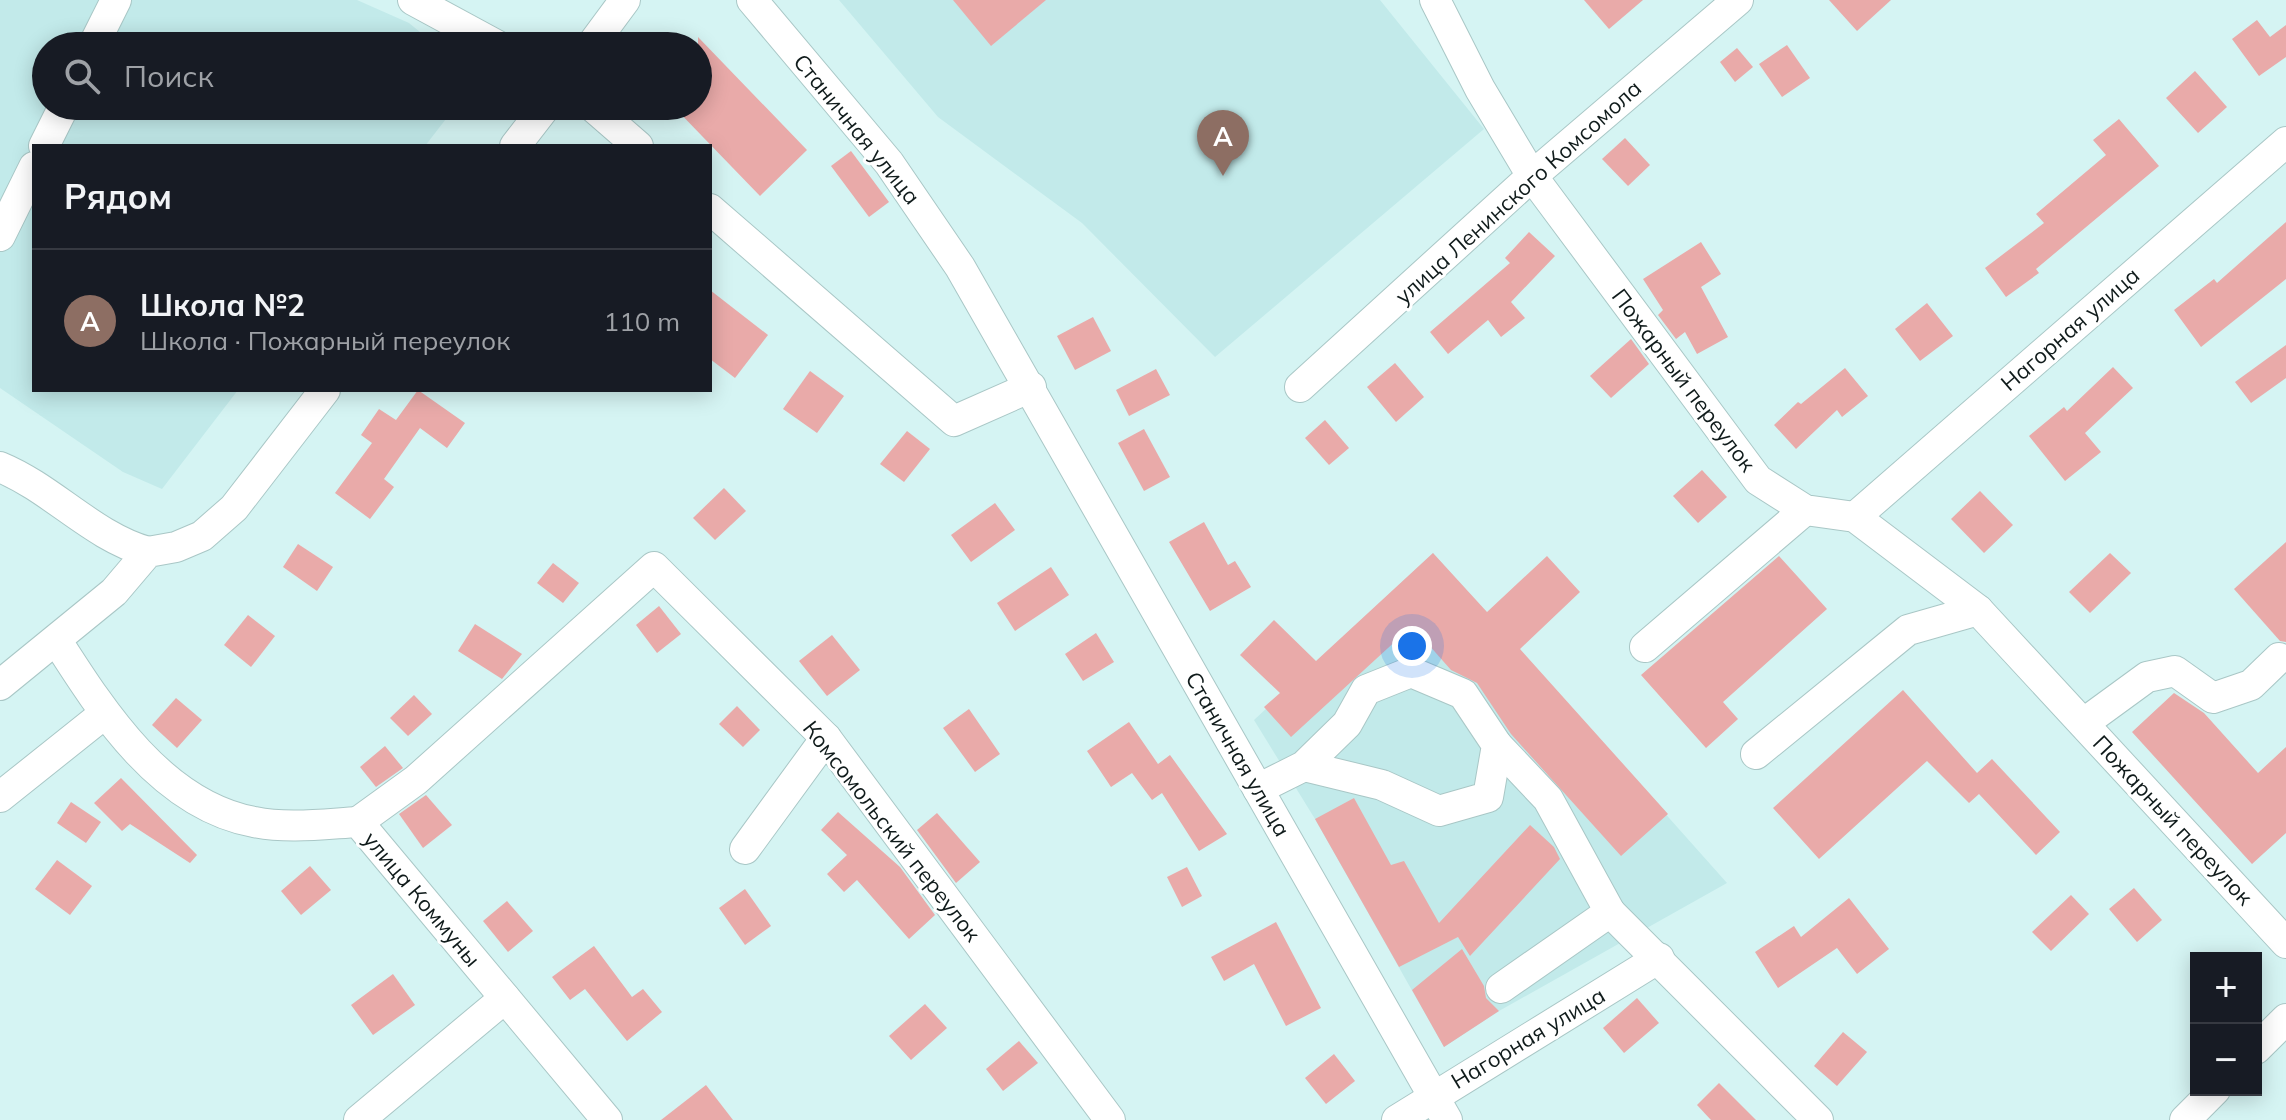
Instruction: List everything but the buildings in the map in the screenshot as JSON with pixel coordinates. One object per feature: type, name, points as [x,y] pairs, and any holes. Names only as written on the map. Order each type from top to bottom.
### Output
[{"type":"street","points":[[100,32],[116,0]]},
{"type":"street","points":[[413,0],[472,32]]},
{"type":"street","points":[[601,32],[625,0]]},
{"type":"street","name":"Станичная улица","points":[[752,0],[889,163],[960,267],[1441,1108]]},
{"type":"street","name":"Пожарный переулок","points":[[1435,0],[1480,89],[1532,176],[1758,480],[1805,510],[1855,517],[1978,610],[2285,940]]},
{"type":"street","name":"улица Ленинского Комсомола","points":[[1300,387],[1532,176],[1738,0]]},
{"type":"street","points":[[45,144],[57,120]]},
{"type":"street","points":[[517,144],[535,120]]},
{"type":"street","points":[[608,120],[636,144]]},
{"type":"street","name":"Нагорная улица","points":[[1855,517],[2286,142]]},
{"type":"street","points":[[0,236],[32,171]]},
{"type":"street","points":[[712,211],[954,421],[1031,387]]},
{"type":"street","points":[[0,467],[20,475],[120,544],[148,552],[176,547],[202,536],[234,508],[323,392]]},
{"type":"street","points":[[1645,647],[1805,510]]},
{"type":"street","points":[[0,685],[114,592],[148,552]]},
{"type":"street","name":"Комсомольский переулок","points":[[358,822],[416,780],[654,567],[826,738],[1110,1120]]},
{"type":"street","points":[[1756,754],[1908,630],[1978,610]]},
{"type":"street","name":"улица Коммуны","points":[[57,641],[104,714],[164,777],[212,809],[253,822],[291,825],[358,822],[607,1120]]},
{"type":"street","points":[[2084,723],[2147,677],[2175,671],[2213,698],[2251,685],[2279,658]]},
{"type":"street","points":[[1258,789],[1304,766],[1347,724],[1366,690],[1411,672],[1463,694],[1497,745],[1548,799],[1610,912],[1818,1120]]},
{"type":"street","points":[[0,797],[104,714]]},
{"type":"street","points":[[745,849],[826,738]]},
{"type":"street","points":[[1304,766],[1382,785],[1439,811],[1488,797],[1497,745]]},
{"type":"street","points":[[1501,988],[1610,912]]},
{"type":"street","name":"Нагорная улица","points":[[1397,1120],[1441,1108],[1659,958]]},
{"type":"street","points":[[359,1120],[505,998]]},
{"type":"street","points":[[2262,1043],[2286,1019]]},
{"type":"street","points":[[2185,1120],[2209,1096]]},
{"type":"shaded area","points":[[0,0],[357,0],[409,23],[420,32],[32,32],[32,120],[445,120],[427,144],[32,144],[32,392],[236,392],[162,489],[123,472],[0,388]]},
{"type":"shaded area","points":[[839,0],[1380,0],[1484,129],[1215,357],[1082,223],[938,117]]},
{"type":"shaded area","points":[[1433,553],[1727,883],[1499,1011],[1444,1047],[1315,819],[1254,720]]},
{"type":"place","name":"Школа №2","points":[[1223,176]]}]
